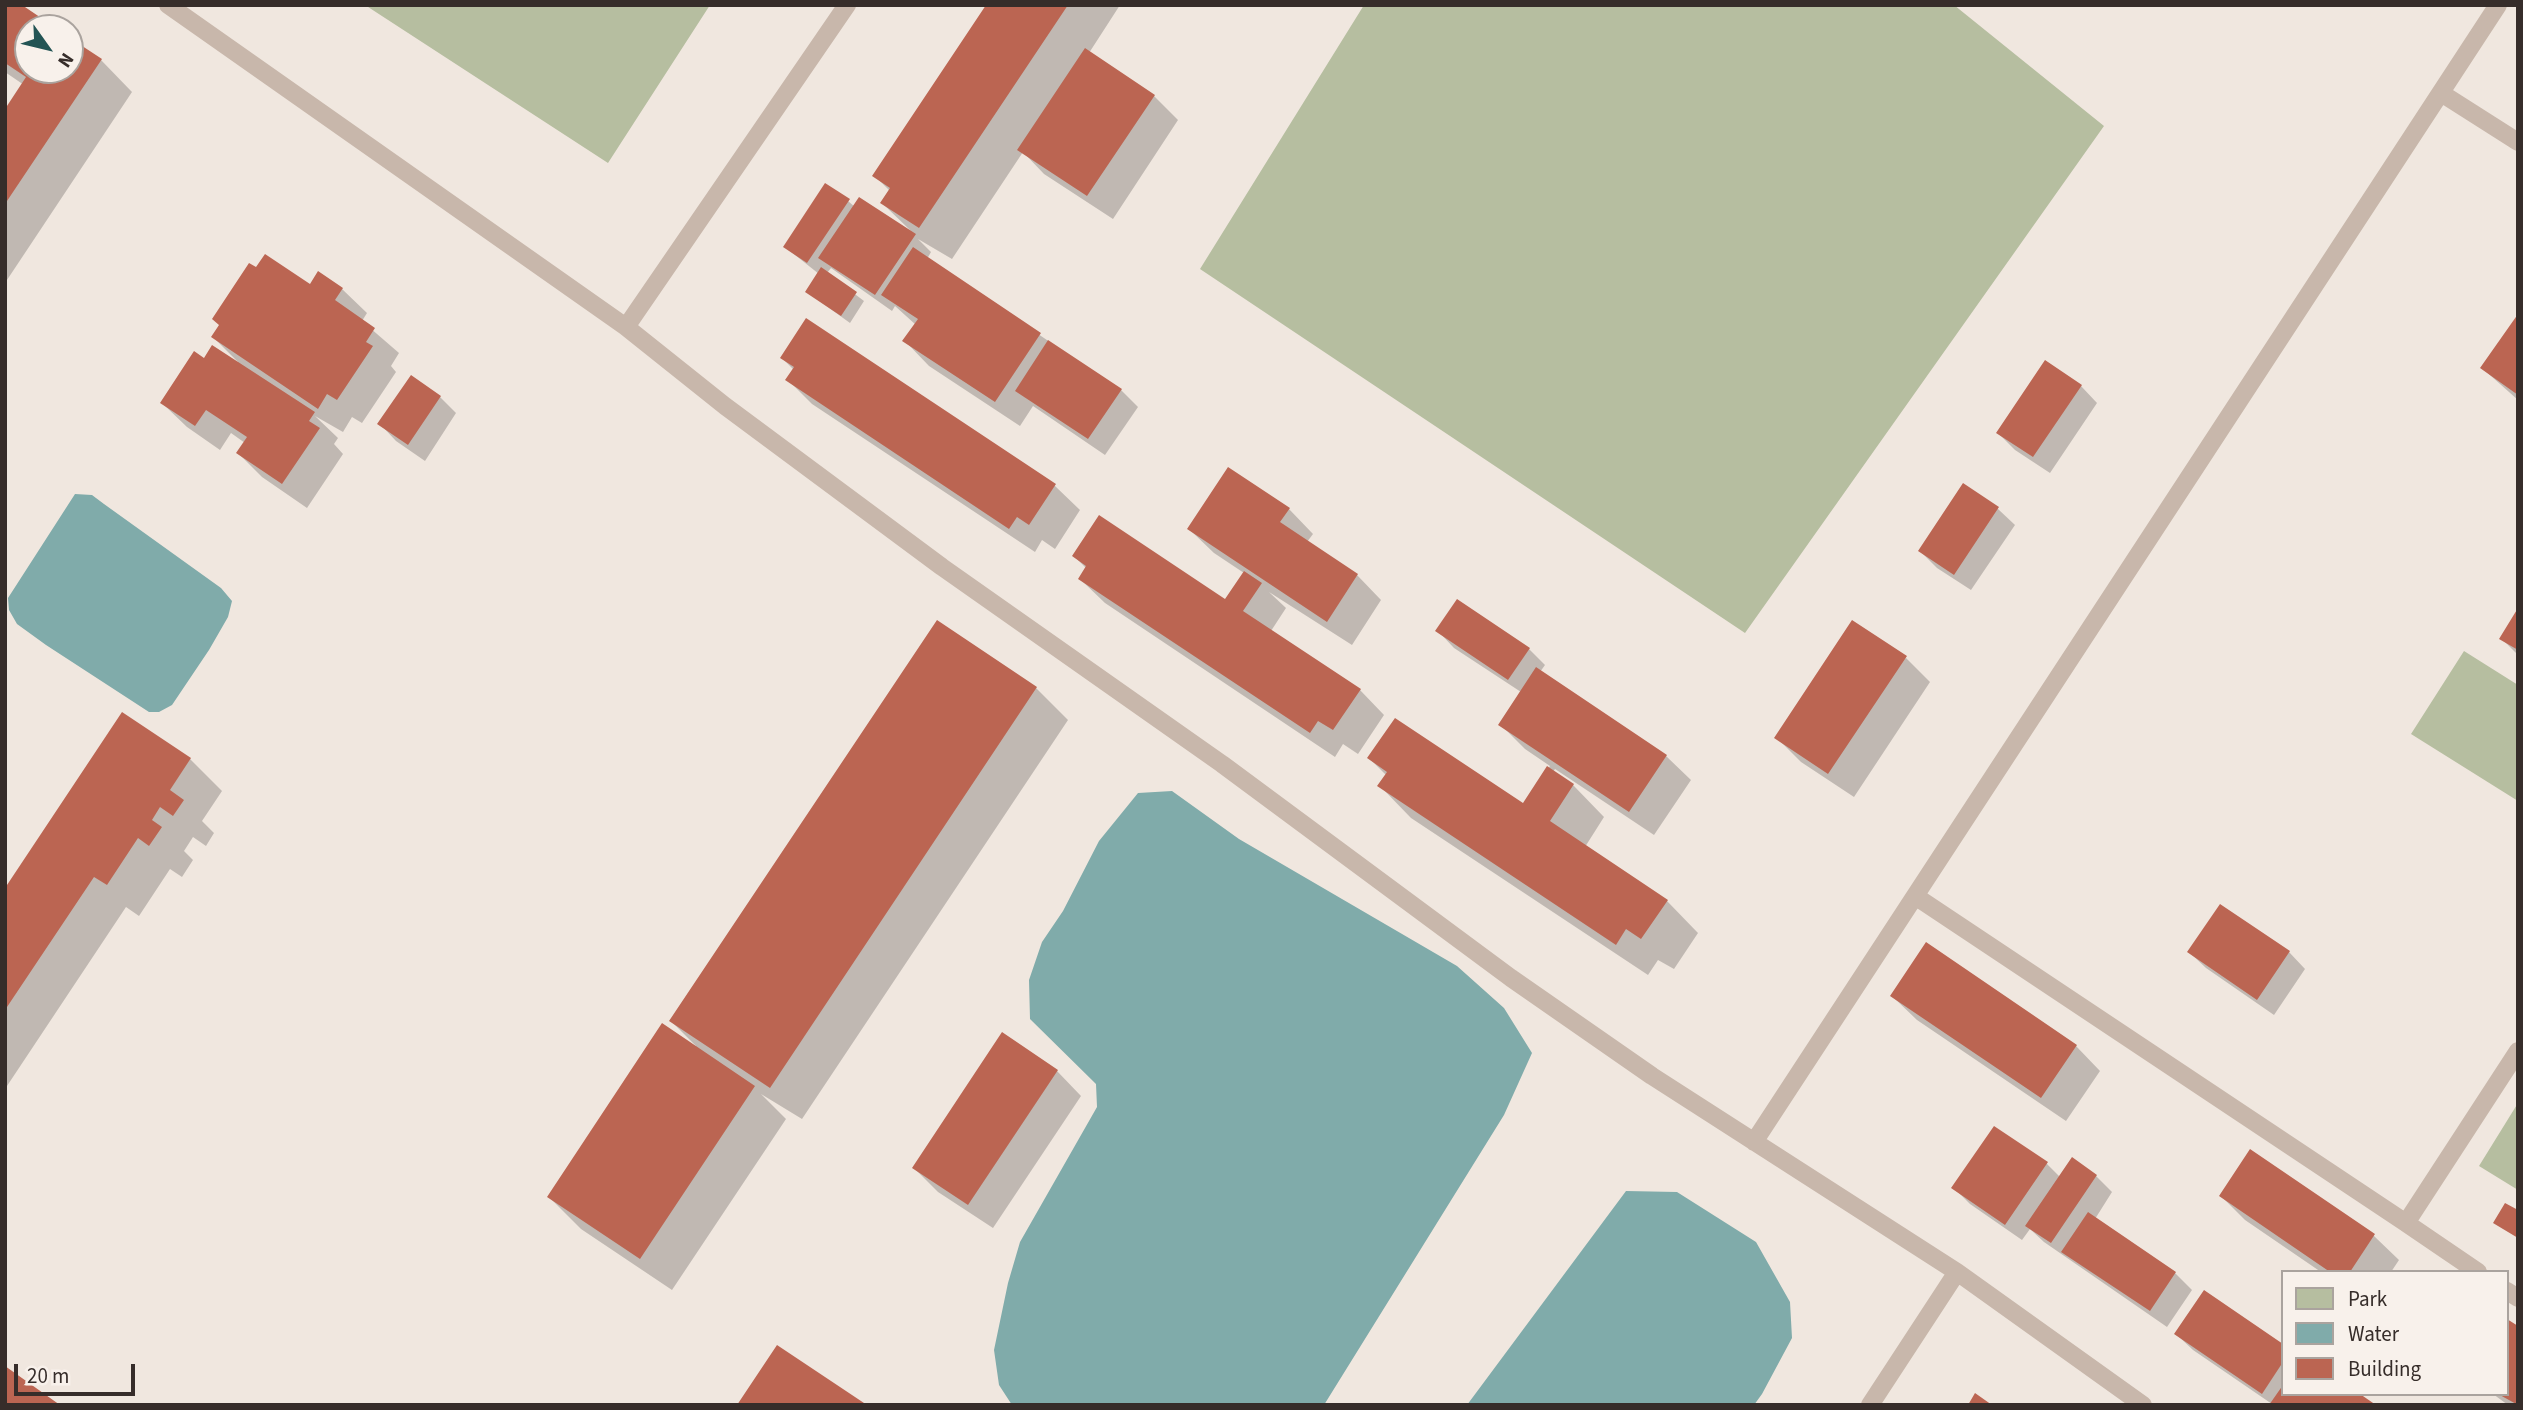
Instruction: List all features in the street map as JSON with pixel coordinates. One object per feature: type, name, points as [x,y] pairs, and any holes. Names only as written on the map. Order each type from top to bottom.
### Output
[{"type":"lane","points":[[169,5],[626,327],[725,406],[942,567],[1222,764],[1511,978],[1754,1142],[1956,1272],[2143,1405]]},
{"type":"lane","points":[[626,327],[847,5]]},
{"type":"lane","points":[[1754,1142],[2498,5]]},
{"type":"lane","points":[[2441,93],[2518,142]]},
{"type":"lane","points":[[1915,896],[2475,1270]]},
{"type":"lane","points":[[2406,1223],[2518,1051]]},
{"type":"lane","points":[[1870,1405],[1956,1272]]},
{"type":"green space","points":[[365,5],[710,5],[608,163]]},
{"type":"green space","points":[[1364,5],[1954,5],[2104,126],[1745,633],[1200,269]]},
{"type":"green space","points":[[2464,651],[2518,685],[2518,801],[2411,734]]},
{"type":"green space","points":[[2518,1103],[2518,1190],[2479,1166]]},
{"type":"water","points":[[75,494],[92,495],[221,588],[232,601],[228,617],[209,650],[172,705],[159,712],[149,712],[46,645],[17,624],[9,610],[8,598]]},
{"type":"water","points":[[1172,791],[1239,839],[1457,966],[1504,1008],[1532,1053],[1504,1115],[1324,1405],[1012,1405],[999,1385],[994,1350],[1008,1283],[1020,1242],[1097,1107],[1096,1084],[1030,1019],[1029,980],[1042,942],[1063,911],[1099,841],[1138,793]]},
{"type":"water","points":[[1626,1191],[1677,1192],[1756,1242],[1790,1302],[1792,1338],[1754,1405],[1467,1405]]},
{"type":"building","points":[[5,5],[22,5],[35,14],[14,14],[14,69],[5,63]]},
{"type":"building","points":[[986,5],[1068,5],[919,228],[880,203],[890,188],[872,176]]},
{"type":"building","points":[[84,47],[102,59],[5,204],[5,109],[21,84],[84,84]]},
{"type":"building","points":[[1085,48],[1155,95],[1087,196],[1017,150]]},
{"type":"building","points":[[825,183],[850,199],[807,263],[783,247]]},
{"type":"building","points":[[859,197],[916,234],[875,295],[818,258]]},
{"type":"building","points":[[913,247],[1041,333],[995,402],[902,341],[918,319],[881,295]]},
{"type":"building","points":[[265,254],[310,284],[318,271],[343,288],[335,300],[375,328],[366,342],[373,346],[337,400],[327,394],[318,409],[211,337],[219,325],[212,319],[249,263],[256,267]]},
{"type":"building","points":[[821,267],[857,292],[841,316],[805,292]]},
{"type":"building","points":[[2518,314],[2518,395],[2480,368]]},
{"type":"building","points":[[806,318],[1056,484],[1029,525],[1017,517],[1009,529],[785,380],[794,367],[780,358]]},
{"type":"building","points":[[1048,340],[1122,389],[1088,439],[1015,391]]},
{"type":"building","points":[[212,345],[315,412],[309,421],[320,428],[282,484],[236,453],[247,437],[206,410],[195,426],[160,403],[194,351],[204,358]]},
{"type":"building","points":[[2045,360],[2082,385],[2033,457],[1996,433]]},
{"type":"building","points":[[411,375],[441,396],[408,445],[377,424]]},
{"type":"building","points":[[1228,467],[1290,508],[1280,522],[1358,574],[1327,622],[1187,529]]},
{"type":"building","points":[[1963,483],[1999,507],[1954,575],[1918,551]]},
{"type":"building","points":[[1099,515],[1225,599],[1244,571],[1262,583],[1243,611],[1361,689],[1333,730],[1318,721],[1310,733],[1078,579],[1086,566],[1072,556]]},
{"type":"building","points":[[1457,599],[1530,648],[1508,680],[1435,631]]},
{"type":"building","points":[[2518,608],[2518,650],[2499,639]]},
{"type":"building","points":[[937,620],[1037,687],[770,1088],[669,1021]]},
{"type":"building","points":[[1852,620],[1907,656],[1828,774],[1774,738]]},
{"type":"building","points":[[1536,667],[1667,755],[1629,812],[1498,725]]},
{"type":"building","points":[[122,712],[191,758],[170,790],[184,800],[173,816],[160,807],[152,820],[162,827],[149,846],[138,838],[107,885],[94,877],[5,1010],[5,888]]},
{"type":"building","points":[[1395,718],[1523,803],[1547,766],[1574,784],[1550,821],[1668,900],[1641,939],[1626,929],[1616,945],[1377,786],[1387,772],[1367,758]]},
{"type":"building","points":[[2220,904],[2290,951],[2257,1000],[2187,952]]},
{"type":"building","points":[[1926,942],[2077,1045],[2041,1098],[1890,996]]},
{"type":"building","points":[[662,1023],[755,1086],[640,1259],[547,1197]]},
{"type":"building","points":[[1002,1032],[1058,1070],[968,1205],[912,1168]]},
{"type":"building","points":[[1994,1126],[2048,1162],[2005,1225],[1951,1188]]},
{"type":"building","points":[[2250,1149],[2375,1234],[2351,1270],[2327,1270],[2219,1196]]},
{"type":"building","points":[[2072,1157],[2097,1175],[2051,1243],[2025,1226]]},
{"type":"building","points":[[2505,1203],[2518,1210],[2518,1238],[2493,1223]]},
{"type":"building","points":[[2088,1212],[2176,1272],[2150,1311],[2061,1252]]},
{"type":"building","points":[[2204,1290],[2282,1343],[2282,1364],[2262,1394],[2174,1334]]},
{"type":"building","points":[[2509,1320],[2518,1326],[2518,1405],[2502,1396],[2509,1396]]},
{"type":"building","points":[[777,1345],[867,1405],[737,1405]]},
{"type":"building","points":[[5,1366],[60,1405],[5,1405]]},
{"type":"building","points":[[2282,1386],[2282,1396],[2363,1396],[2376,1405],[2269,1405]]},
{"type":"building","points":[[1975,1393],[1992,1405],[1968,1405]]}]
